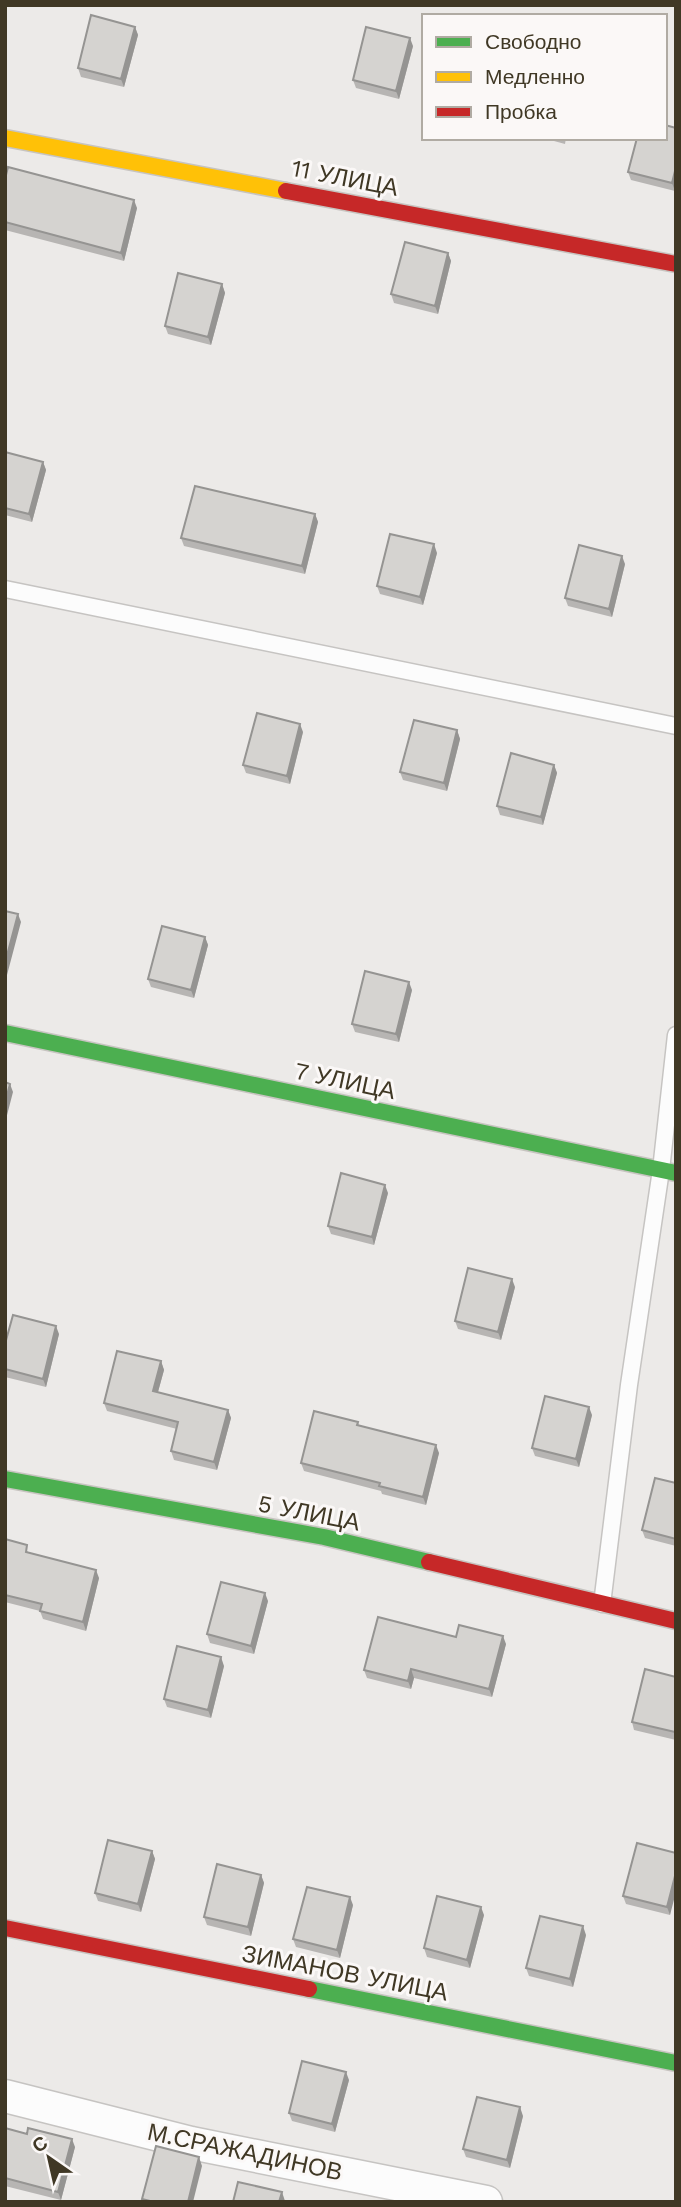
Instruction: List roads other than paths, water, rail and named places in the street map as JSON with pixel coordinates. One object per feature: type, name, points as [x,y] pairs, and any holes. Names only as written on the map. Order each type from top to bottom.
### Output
[{"type":"street","name":"11 УЛИЦА","points":[[5,138],[676,264]]},
{"type":"street","name":"7 УЛИЦА","points":[[5,1033],[668,1171]]},
{"type":"street","name":"5 УЛИЦА","points":[[5,1479],[324,1537],[676,1621]]},
{"type":"street","name":"ЗИМАНОВ УЛИЦА","points":[[5,1928],[676,2063]]},
{"type":"street","name":"М.СРАЖАДИНОВ","points":[[5,2096],[191,2143],[485,2202]]},
{"type":"lane","points":[[5,589],[676,726]]},
{"type":"lane","points":[[602,1604],[629,1385],[668,1171],[676,1035]]}]
